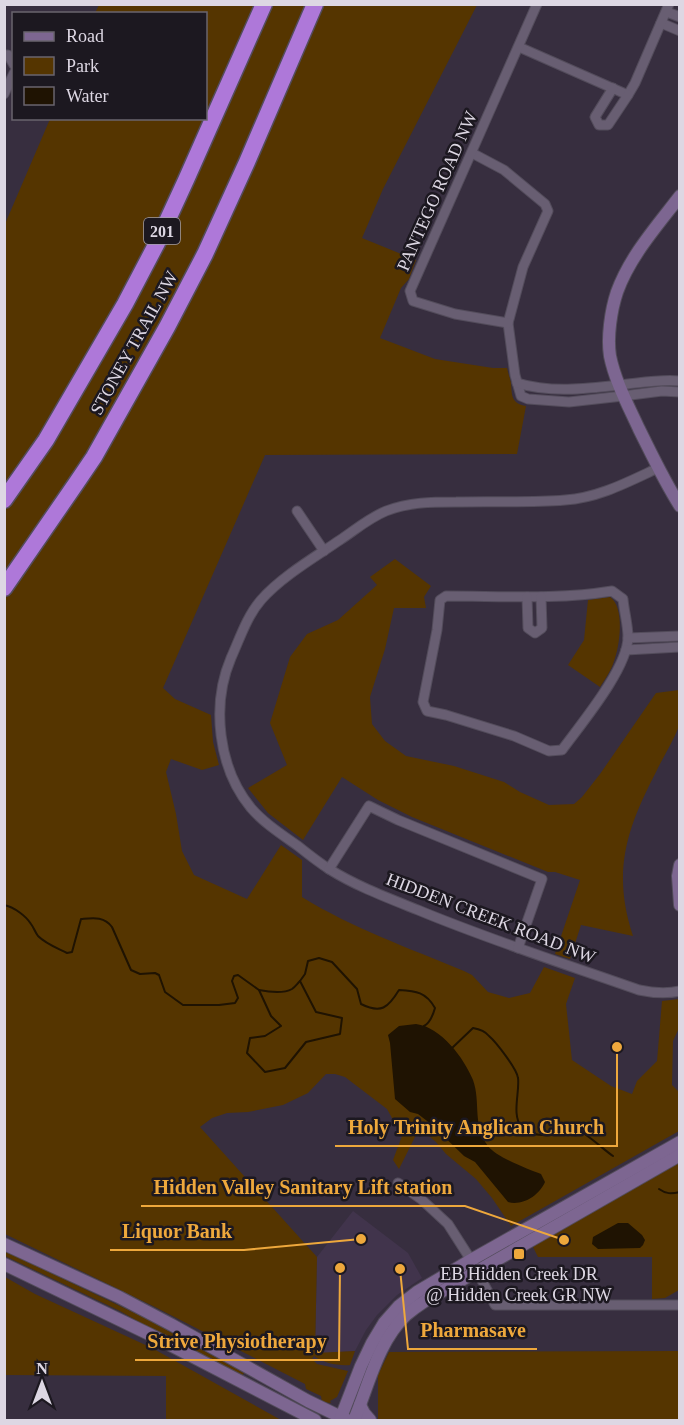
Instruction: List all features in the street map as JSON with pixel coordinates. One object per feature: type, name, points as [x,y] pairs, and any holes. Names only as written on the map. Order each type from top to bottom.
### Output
[{"type":"highway","name":"STONEY TRAIL NW","points":[[4,500],[40,448],[125,304],[157,243],[215,118],[264,4]]},
{"type":"highway","name":"STONEY TRAIL NW","points":[[4,588],[94,457],[167,327],[205,254],[248,162],[315,4]]},
{"type":"highway","points":[[4,494],[40,448]]},
{"type":"highway","points":[[4,603],[51,537],[75,485]]},
{"type":"street","name":"PANTEGO ROAD NW","points":[[508,322],[455,314],[413,302],[410,291],[537,4]]},
{"type":"street","points":[[614,88],[595,117],[599,125],[608,125],[628,95],[665,14]]},
{"type":"street","points":[[665,14],[680,17]]},
{"type":"street","points":[[665,14],[680,31]]},
{"type":"street","points":[[519,47],[628,95]]},
{"type":"street","points":[[4,94],[12,77]]},
{"type":"street","points":[[471,153],[504,170],[545,204],[548,211],[523,267],[508,322],[517,383],[560,390],[680,392]]},
{"type":"street","points":[[678,499],[658,468],[621,391],[610,355],[612,311],[617,292],[635,255],[680,196]]},
{"type":"street","points":[[621,391],[663,379],[680,381]]},
{"type":"street","name":"HIDDEN CREEK ROAD NW","points":[[658,468],[615,488],[585,498],[546,501],[418,502],[388,510],[369,520],[278,584],[260,600],[246,624],[228,666],[221,697],[220,724],[226,760],[238,788],[250,807],[329,869],[373,892],[465,930],[639,990],[670,993],[680,991]]},
{"type":"street","points":[[297,511],[324,551]]},
{"type":"street","points":[[612,591],[622,599],[628,638],[626,650],[612,682],[562,750],[549,751],[514,736],[427,711],[423,702],[437,630],[440,600],[446,596],[527,597],[584,595],[612,591]]},
{"type":"street","points":[[527,597],[528,628],[535,633],[542,628],[541,597]]},
{"type":"street","points":[[628,638],[680,636]]},
{"type":"street","points":[[626,650],[680,647]]},
{"type":"street","points":[[329,869],[369,806],[542,879],[518,948]]},
{"type":"street","points":[[679,902],[680,865]]},
{"type":"street","points":[[345,1420],[361,1366],[384,1323],[403,1310],[425,1301],[474,1266],[680,1142]]},
{"type":"street","points":[[550,1222],[680,1155]]},
{"type":"street","points":[[398,1183],[421,1199],[448,1224],[495,1305],[680,1305]]},
{"type":"street","points":[[4,1244],[119,1297],[345,1420]]},
{"type":"street","points":[[4,1264],[151,1335],[298,1416],[315,1420]]},
{"type":"street","points":[[345,1420],[360,1405],[380,1354],[403,1310]]},
{"type":"street","points":[[360,1405],[370,1420]]},
{"type":"shaded area","points":[[353,1211],[408,1253],[422,1278],[397,1295],[377,1315],[355,1351],[315,1354],[317,1257]]},
{"type":"green space","points":[[99,5],[477,5],[383,189],[362,238],[416,260],[409,279],[401,288],[380,338],[435,359],[507,368],[513,398],[517,403],[526,406],[517,454],[265,455],[163,688],[175,699],[211,715],[213,742],[219,765],[202,770],[171,759],[166,772],[182,851],[194,875],[247,899],[281,845],[302,860],[302,897],[361,928],[472,975],[488,992],[509,998],[530,993],[544,967],[575,978],[566,1004],[572,1060],[611,1086],[632,1094],[637,1081],[657,1061],[662,1001],[679,999],[679,1028],[673,1041],[672,1085],[679,1092],[679,1131],[511,1226],[476,1179],[424,1132],[417,1133],[399,1169],[393,1160],[402,1136],[387,1109],[345,1077],[326,1074],[308,1093],[283,1105],[248,1112],[227,1113],[212,1118],[200,1127],[317,1257],[315,1353],[355,1351],[350,1365],[331,1364],[314,1356],[312,1359],[317,1364],[348,1371],[337,1397],[330,1401],[331,1403],[322,1402],[321,1396],[306,1389],[305,1384],[5,1234],[5,224],[50,120],[207,120],[207,12],[96,12]]},
{"type":"green space","points":[[395,559],[431,586],[424,597],[426,608],[394,608],[385,649],[370,697],[372,724],[385,741],[406,756],[454,766],[504,782],[549,805],[574,804],[600,774],[656,693],[679,690],[681,713],[679,726],[637,813],[625,852],[624,892],[633,936],[581,925],[570,959],[555,954],[580,880],[548,872],[412,817],[378,800],[342,777],[303,840],[268,813],[248,788],[287,765],[270,723],[290,657],[307,634],[338,620],[377,585],[370,577]]},
{"type":"green space","points":[[610,597],[618,609],[619,637],[613,665],[600,687],[568,665],[584,640],[588,600]]},
{"type":"green space","points":[[679,1160],[679,1290],[665,1298],[652,1299],[652,1257],[538,1257],[532,1245]]},
{"type":"green space","points":[[5,1251],[145,1318],[244,1373],[242,1376],[200,1357],[120,1311],[5,1256]]},
{"type":"green space","points":[[5,1277],[35,1294],[152,1348],[281,1420],[166,1420],[166,1376],[5,1375]]},
{"type":"green space","points":[[679,1351],[679,1420],[378,1420],[378,1375],[389,1352]]},
{"type":"water","points":[[416,1024],[425,1026],[443,1037],[458,1053],[473,1080],[478,1122],[483,1138],[492,1150],[541,1174],[545,1182],[534,1196],[519,1203],[508,1202],[475,1162],[464,1156],[431,1124],[418,1114],[410,1112],[395,1099],[388,1035],[399,1026]]},
{"type":"water","points":[[618,1223],[628,1223],[642,1235],[645,1240],[640,1248],[598,1249],[592,1244],[593,1237]]},
{"type":"waterway","points":[[4,905],[23,915],[41,939],[67,953],[72,952],[81,919],[98,918],[109,923],[131,970],[140,974],[159,975],[165,992],[183,1005],[235,1003],[238,998],[232,981],[234,976],[238,975],[259,990],[271,1016],[281,1026],[265,1036],[250,1038],[247,1053],[265,1072],[285,1068],[306,1042],[340,1034],[342,1018],[316,1012],[300,981],[305,974],[308,961],[319,958],[332,962],[357,989],[361,1004],[374,1009],[387,1005],[399,990],[424,996],[435,1008],[430,1021],[424,1026]]},
{"type":"waterway","points":[[259,990],[284,992],[292,989],[300,981]]},
{"type":"waterway","points":[[451,1049],[473,1028],[486,1033],[517,1074],[517,1117],[525,1131],[544,1135],[575,1129],[588,1136],[613,1156]]},
{"type":"waterway","points":[[659,1189],[669,1193],[680,1192]]},
{"type":"place","name":"Holy Trinity Anglican Church","points":[[617,1047]]},
{"type":"place","name":"Liquor Bank","points":[[361,1239]]},
{"type":"place","name":"Hidden Valley Sanitary Lift station","points":[[564,1240]]},
{"type":"place","name":"EB Hidden Creek DR @ Hidden Creek GR NW","points":[[519,1254]]},
{"type":"place","name":"Strive Physiotherapy","points":[[340,1268]]},
{"type":"place","name":"Pharmasave","points":[[400,1269]]}]
